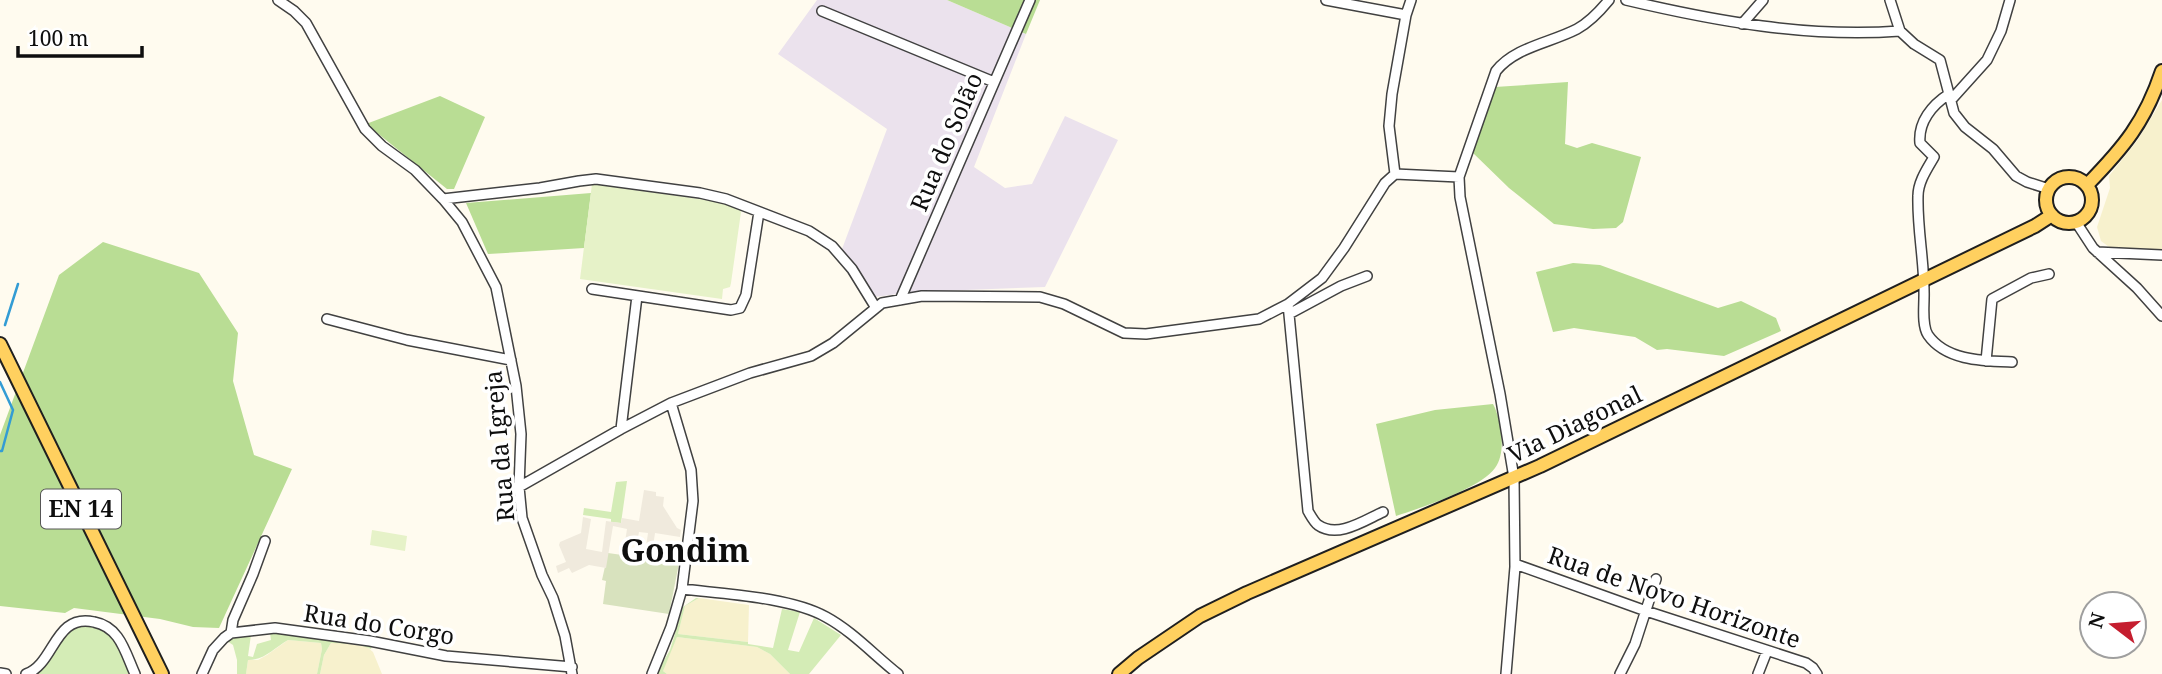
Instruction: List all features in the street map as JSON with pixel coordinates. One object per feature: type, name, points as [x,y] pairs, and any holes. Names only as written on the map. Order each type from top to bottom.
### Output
[{"type":"main road","points":[[2087,185],[2117,154],[2138,125],[2155,92],[2162,71]]},
{"type":"main road","points":[[2074,177],[2087,185],[2092,199],[2088,213],[2076,222],[2063,222],[2052,215],[2046,202],[2049,189],[2054,183],[2074,177]]},
{"type":"main road","name":"Via Diagonal","points":[[1119,674],[1200,616],[1247,593],[1514,478],[2035,226],[2052,215]]},
{"type":"main road","name":"EN 14","points":[[0,344],[162,674]]},
{"type":"street","name":"Rua da Igreja","points":[[278,0],[306,23],[365,129],[382,146],[415,170],[462,222],[495,288],[511,360],[521,434],[519,486],[522,518],[553,598],[572,671]]},
{"type":"street","name":"Rua do Solão","points":[[900,300],[1030,0]]},
{"type":"street","points":[[1326,0],[1406,15]]},
{"type":"street","points":[[1395,174],[1389,126],[1392,94],[1411,0]]},
{"type":"street","points":[[1506,674],[1515,564],[1514,478],[1500,394],[1460,197],[1460,177],[1496,71],[1503,61],[1579,28],[1597,15],[1609,0]]},
{"type":"street","points":[[1626,0],[1742,24],[1835,32],[1900,31]]},
{"type":"street","points":[[1742,24],[1763,0]]},
{"type":"street","points":[[1890,0],[1900,31],[1914,44],[1940,60],[1954,113],[1965,127],[1993,149],[2016,176],[2049,189]]},
{"type":"street","points":[[2010,0],[2001,31],[1987,60],[1950,97],[1929,111],[1919,132],[1920,143],[1934,156],[1922,178],[1918,194],[1926,333],[1952,353],[1975,360],[2012,362]]},
{"type":"street","points":[[822,11],[994,82]]},
{"type":"street","points":[[1288,309],[1322,278],[1385,183],[1395,174],[1460,177]]},
{"type":"street","points":[[443,199],[596,179],[726,199],[809,230],[832,246],[852,269],[876,307]]},
{"type":"street","points":[[592,289],[731,310],[740,308],[746,296],[759,212]]},
{"type":"street","points":[[2076,222],[2097,252],[2137,288],[2162,316]]},
{"type":"street","points":[[2097,252],[2162,255]]},
{"type":"street","points":[[1986,361],[1992,299],[2031,278],[2049,274]]},
{"type":"street","points":[[519,486],[671,403],[750,373],[811,356],[833,343],[881,303],[922,296],[1040,297],[1064,304],[1124,333],[1146,334],[1259,319],[1367,276]]},
{"type":"street","points":[[621,429],[637,296]]},
{"type":"street","points":[[1288,309],[1308,511],[1317,524],[1331,531],[1352,527],[1383,512]]},
{"type":"street","points":[[327,319],[407,340],[511,360]]},
{"type":"street","points":[[652,674],[671,627],[682,589],[692,501],[691,470],[671,403]]},
{"type":"street","points":[[202,674],[213,650],[231,633],[233,620],[265,541]]},
{"type":"street","name":"Rua de Novo Horizonte","points":[[1515,564],[1646,611],[1806,663],[1817,674]]},
{"type":"street","points":[[1620,674],[1635,644],[1656,579]]},
{"type":"street","points":[[682,589],[808,608],[838,625],[898,674]]},
{"type":"street","points":[[26,674],[37,667],[66,627],[78,620],[96,622],[112,629],[120,639],[135,674]]},
{"type":"street","name":"Rua do Corgo","points":[[231,633],[275,628],[370,641],[446,656],[572,671]]},
{"type":"street","points":[[1758,674],[1766,651]]},
{"type":"street","points":[[0,673],[6,674]]},
{"type":"shaded area","points":[[817,0],[947,0],[1026,34],[974,167],[1005,188],[1032,184],[1065,116],[1118,140],[1045,287],[912,292],[875,297],[842,249],[887,129],[778,54]]},
{"type":"shaded area","points":[[2162,100],[2162,254],[2116,252],[2101,241],[2097,227],[2110,188],[2109,176],[2137,141]]},
{"type":"shaded area","points":[[644,490],[664,497],[663,506],[681,530],[680,537],[655,533],[653,547],[673,551],[672,556],[653,553],[652,557],[643,558],[625,555],[626,550],[645,554],[648,533],[639,532],[637,542],[625,542],[627,529],[613,526],[606,568],[589,565],[572,573],[569,568],[558,573],[556,566],[566,562],[560,542],[581,533],[583,517],[591,519],[586,549],[602,552],[606,521],[621,523],[622,518],[639,521]]},
{"type":"shaded area","points":[[699,598],[749,605],[748,642],[678,634],[685,606]]},
{"type":"shaded area","points":[[677,637],[757,647],[770,654],[790,674],[667,674],[663,671],[664,665]]},
{"type":"shaded area","points":[[288,640],[321,643],[317,674],[246,674],[248,660],[258,660]]},
{"type":"shaded area","points":[[331,643],[367,647],[373,652],[382,674],[320,674],[324,655]]},
{"type":"green space","points":[[947,0],[1040,0],[1026,34]]},
{"type":"green space","points":[[1568,82],[1565,144],[1577,148],[1592,143],[1641,157],[1623,222],[1616,228],[1593,229],[1554,224],[1509,188],[1472,152],[1495,87]]},
{"type":"green space","points":[[440,96],[485,117],[454,189],[447,189],[366,124]]},
{"type":"green space","points":[[592,184],[735,204],[740,207],[731,283],[730,287],[723,289],[722,299],[580,279]]},
{"type":"green space","points":[[591,193],[584,248],[488,254],[466,203]]},
{"type":"green space","points":[[103,242],[199,273],[238,333],[233,381],[254,455],[292,469],[219,628],[193,627],[160,619],[74,608],[65,613],[0,606],[0,435],[59,275]]},
{"type":"green space","points":[[1573,263],[1600,265],[1718,308],[1741,301],[1776,318],[1781,331],[1724,356],[1657,350],[1635,337],[1574,328],[1553,332],[1536,272]]},
{"type":"green space","points":[[1493,404],[1502,436],[1501,453],[1495,468],[1464,490],[1396,516],[1376,424],[1435,410]]},
{"type":"green space","points":[[627,481],[621,523],[583,515],[584,508],[611,512],[616,482]]},
{"type":"green space","points":[[372,530],[407,536],[405,551],[370,545]]},
{"type":"green space","points":[[608,553],[679,563],[669,614],[603,604],[606,581],[602,580]]},
{"type":"green space","points":[[699,598],[685,606],[678,634],[748,642],[773,648],[782,609],[800,612],[788,650],[799,652],[814,618],[841,635],[809,674],[790,674],[770,654],[757,647],[677,637],[663,671],[667,674],[656,674],[670,650],[683,607]]},
{"type":"green space","points":[[80,623],[107,630],[118,645],[131,674],[32,674],[67,630]]},
{"type":"green space","points":[[270,633],[372,645],[371,649],[357,644],[331,643],[324,655],[320,674],[317,674],[321,643],[288,640],[264,656],[248,660],[246,674],[237,674],[233,645],[227,641],[236,636],[251,635],[248,656],[253,657],[257,644],[271,640]]},
{"type":"waterway","points":[[5,325],[18,284]]},
{"type":"waterway","points":[[0,382],[13,410],[0,451]]},
{"type":"district","name":"Gondim","points":[[685,551]]}]
